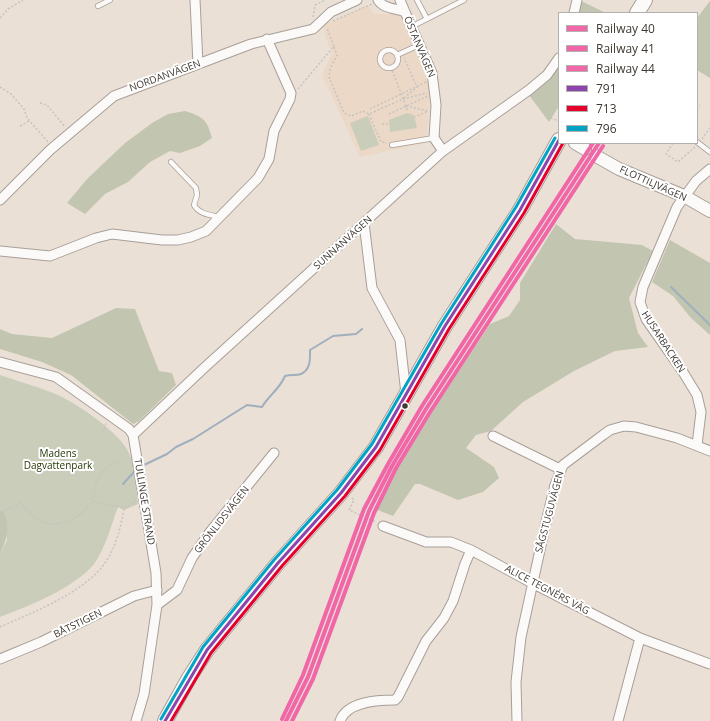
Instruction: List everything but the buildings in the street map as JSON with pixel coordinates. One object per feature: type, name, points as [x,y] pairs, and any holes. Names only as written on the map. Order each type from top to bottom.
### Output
[{"type":"main road","points":[[638,12],[645,0]]},
{"type":"main road","points":[[166,721],[189,678],[207,650],[361,467],[382,436],[445,326],[520,210],[558,142]]},
{"type":"street","points":[[195,0],[198,64]]},
{"type":"street","points":[[313,29],[331,12],[357,0]]},
{"type":"street","name":"ÖSTANVÄGEN","points":[[377,0],[384,6],[396,8],[405,12]]},
{"type":"street","name":"ÖSTANVÄGEN","points":[[400,0],[433,79],[436,105],[434,138]]},
{"type":"street","points":[[574,12],[577,0]]},
{"type":"street","name":"NORDANVÄGEN","points":[[0,200],[28,170],[102,105],[118,94],[267,39],[313,29]]},
{"type":"street","points":[[0,251],[50,256],[96,238],[112,234],[178,240],[206,230],[258,178],[265,167],[269,159],[274,131],[291,93],[267,39]]},
{"type":"street","name":"SUNNANVÄGEN","points":[[133,435],[204,368],[443,151],[529,90],[547,75],[558,59]]},
{"type":"street","points":[[434,138],[443,151]]},
{"type":"street","name":"FLOTTILJVÄGEN","points":[[576,144],[619,169],[684,196],[710,211]]},
{"type":"street","name":"HUSARBACKEN","points":[[697,445],[701,412],[697,395],[646,319],[640,302],[642,287],[671,221],[684,196],[701,176],[710,169]]},
{"type":"street","points":[[364,223],[372,288],[400,340],[406,394]]},
{"type":"street","points":[[0,362],[56,377],[129,429],[133,435]]},
{"type":"street","name":"SÅGSTUGUVÄGEN","points":[[517,721],[516,682],[518,656],[532,583],[560,469],[571,458],[610,430],[624,426],[636,427],[697,445],[710,451]]},
{"type":"street","name":"TULLINGE STRAND","points":[[133,435],[156,573],[157,590],[157,605],[144,694],[136,721]]},
{"type":"street","points":[[493,436],[560,469]]},
{"type":"street","name":"GRÖNLIDSVÄGEN","points":[[157,605],[177,590],[192,558],[210,532],[274,453]]},
{"type":"street","name":"ALICE TEGNÉRS VÄG","points":[[383,526],[426,542],[451,542],[471,550],[640,638],[710,664]]},
{"type":"street","points":[[340,721],[342,716],[365,702],[395,700],[398,697],[426,640],[444,618],[454,601],[465,564],[471,550]]},
{"type":"street","name":"BÅTSTIGEN","points":[[0,659],[41,642],[134,596],[157,590]]},
{"type":"street","points":[[618,721],[640,638]]},
{"type":"lane","points":[[98,6],[110,0]]},
{"type":"lane","points":[[417,0],[427,19]]},
{"type":"lane","points":[[411,27],[464,0]]},
{"type":"lane","points":[[399,54],[397,63],[390,67],[385,66],[381,62],[382,54],[390,50],[399,54],[419,45]]},
{"type":"lane","points":[[390,144],[434,138]]},
{"type":"lane","points":[[698,142],[710,152]]},
{"type":"lane","points":[[171,162],[196,188],[197,195],[194,206],[196,209],[219,217]]},
{"type":"path","points":[[0,18],[8,9],[22,0]]},
{"type":"path","points":[[313,29],[315,5],[326,0]]},
{"type":"path","points":[[332,22],[377,0]]},
{"type":"path","points":[[291,93],[296,91],[334,46],[326,25]]},
{"type":"path","points":[[334,47],[337,55],[330,69],[329,77],[344,113],[351,116],[363,111],[369,114],[382,142],[390,144]]},
{"type":"path","points":[[399,54],[417,87]]},
{"type":"path","points":[[390,67],[408,112]]},
{"type":"path","points":[[370,109],[433,79]]},
{"type":"path","points":[[403,98],[417,87]]},
{"type":"path","points":[[0,88],[11,94],[24,109],[28,120],[54,147]]},
{"type":"path","points":[[529,90],[546,114],[554,120],[558,119]]},
{"type":"path","points":[[369,114],[403,98],[429,92],[429,95],[389,114]]},
{"type":"path","points":[[40,103],[47,105],[70,133]]},
{"type":"path","points":[[406,106],[428,111],[415,117]]},
{"type":"path","points":[[20,126],[28,120]]},
{"type":"path","points":[[382,124],[389,124]]},
{"type":"path","points":[[698,142],[710,128]]},
{"type":"path","points":[[672,144],[666,154],[678,162],[696,144]]},
{"type":"path","points":[[103,433],[104,428],[111,416]]},
{"type":"path","points":[[0,533],[3,511],[20,503],[38,520],[48,524],[59,524],[76,516],[92,501],[98,478],[104,470],[117,461]]},
{"type":"path","points":[[92,501],[124,508],[143,497]]},
{"type":"path","points":[[352,498],[353,502],[348,510],[383,526]]},
{"type":"path","points":[[0,627],[60,598],[100,569],[108,558],[121,527],[124,508]]},
{"type":"shaded area","points":[[368,5],[371,11],[375,14],[401,14],[429,81],[430,97],[426,143],[360,157],[322,75],[332,53],[325,36],[324,25]]},
{"type":"green space","points":[[581,1],[604,12],[578,12]]},
{"type":"green space","points":[[710,1],[710,78],[698,71],[698,17]]},
{"type":"green space","points":[[558,67],[558,108],[549,122],[529,95],[556,71]]},
{"type":"green space","points":[[185,111],[200,117],[206,123],[212,138],[200,146],[180,153],[170,151],[150,162],[128,182],[105,194],[85,214],[67,203],[87,179],[125,143],[152,123],[168,114]]},
{"type":"green space","points":[[407,113],[414,115],[417,128],[390,132],[389,120]]},
{"type":"green space","points":[[368,116],[379,145],[361,151],[350,123]]},
{"type":"green space","points":[[556,224],[575,239],[642,245],[653,251],[629,298],[638,333],[648,347],[615,351],[574,371],[523,402],[491,431],[476,435],[466,448],[494,467],[499,478],[483,492],[458,500],[420,484],[415,484],[393,516],[375,509],[407,449],[490,324],[509,316],[520,300],[520,283]]},
{"type":"green space","points":[[670,240],[710,263],[710,335],[691,318],[673,296],[652,282]]},
{"type":"green space","points":[[116,308],[135,309],[159,371],[172,373],[176,385],[139,421],[133,424],[71,375],[42,362],[0,349],[0,329],[12,334],[52,338]]},
{"type":"green space","name":"Madens Dagvattenpark","points":[[0,375],[62,397],[96,418],[107,427],[124,445],[129,453],[133,465],[138,504],[124,510],[118,507],[108,537],[98,558],[94,564],[76,581],[24,608],[0,617],[0,554],[7,540],[3,511],[0,510]]},
{"type":"green space","points":[[0,510],[3,511],[7,522],[7,532],[5,543],[0,554]]},
{"type":"waterway","points":[[671,287],[710,325]]},
{"type":"waterway","points":[[144,465],[193,439],[247,405],[262,407],[280,385],[285,376],[299,375],[307,370],[310,350],[333,336],[356,334],[362,329]]},
{"type":"waterway","points":[[123,484],[134,472]]},
{"type":"rail line","name":"44","points":[[282,719],[303,675],[364,509],[388,464],[422,406],[592,144]]},
{"type":"rail line","name":"40","points":[[286,721],[308,677],[369,511],[392,466],[426,409],[598,144]]},
{"type":"rail line","name":"41","points":[[292,721],[313,679],[374,513],[396,468],[430,412],[603,146]]},
{"type":"transit line","name":"796","points":[[161,719],[203,647],[274,560],[337,490],[372,444],[441,324],[516,207],[555,138]]},
{"type":"transit line","name":"791","points":[[165,721],[207,650],[278,563],[341,493],[376,447],[445,326],[520,210],[558,142]]},
{"type":"transit line","name":"713","points":[[171,721],[211,653],[282,566],[345,496],[380,450],[449,329],[524,213],[562,144]]}]
